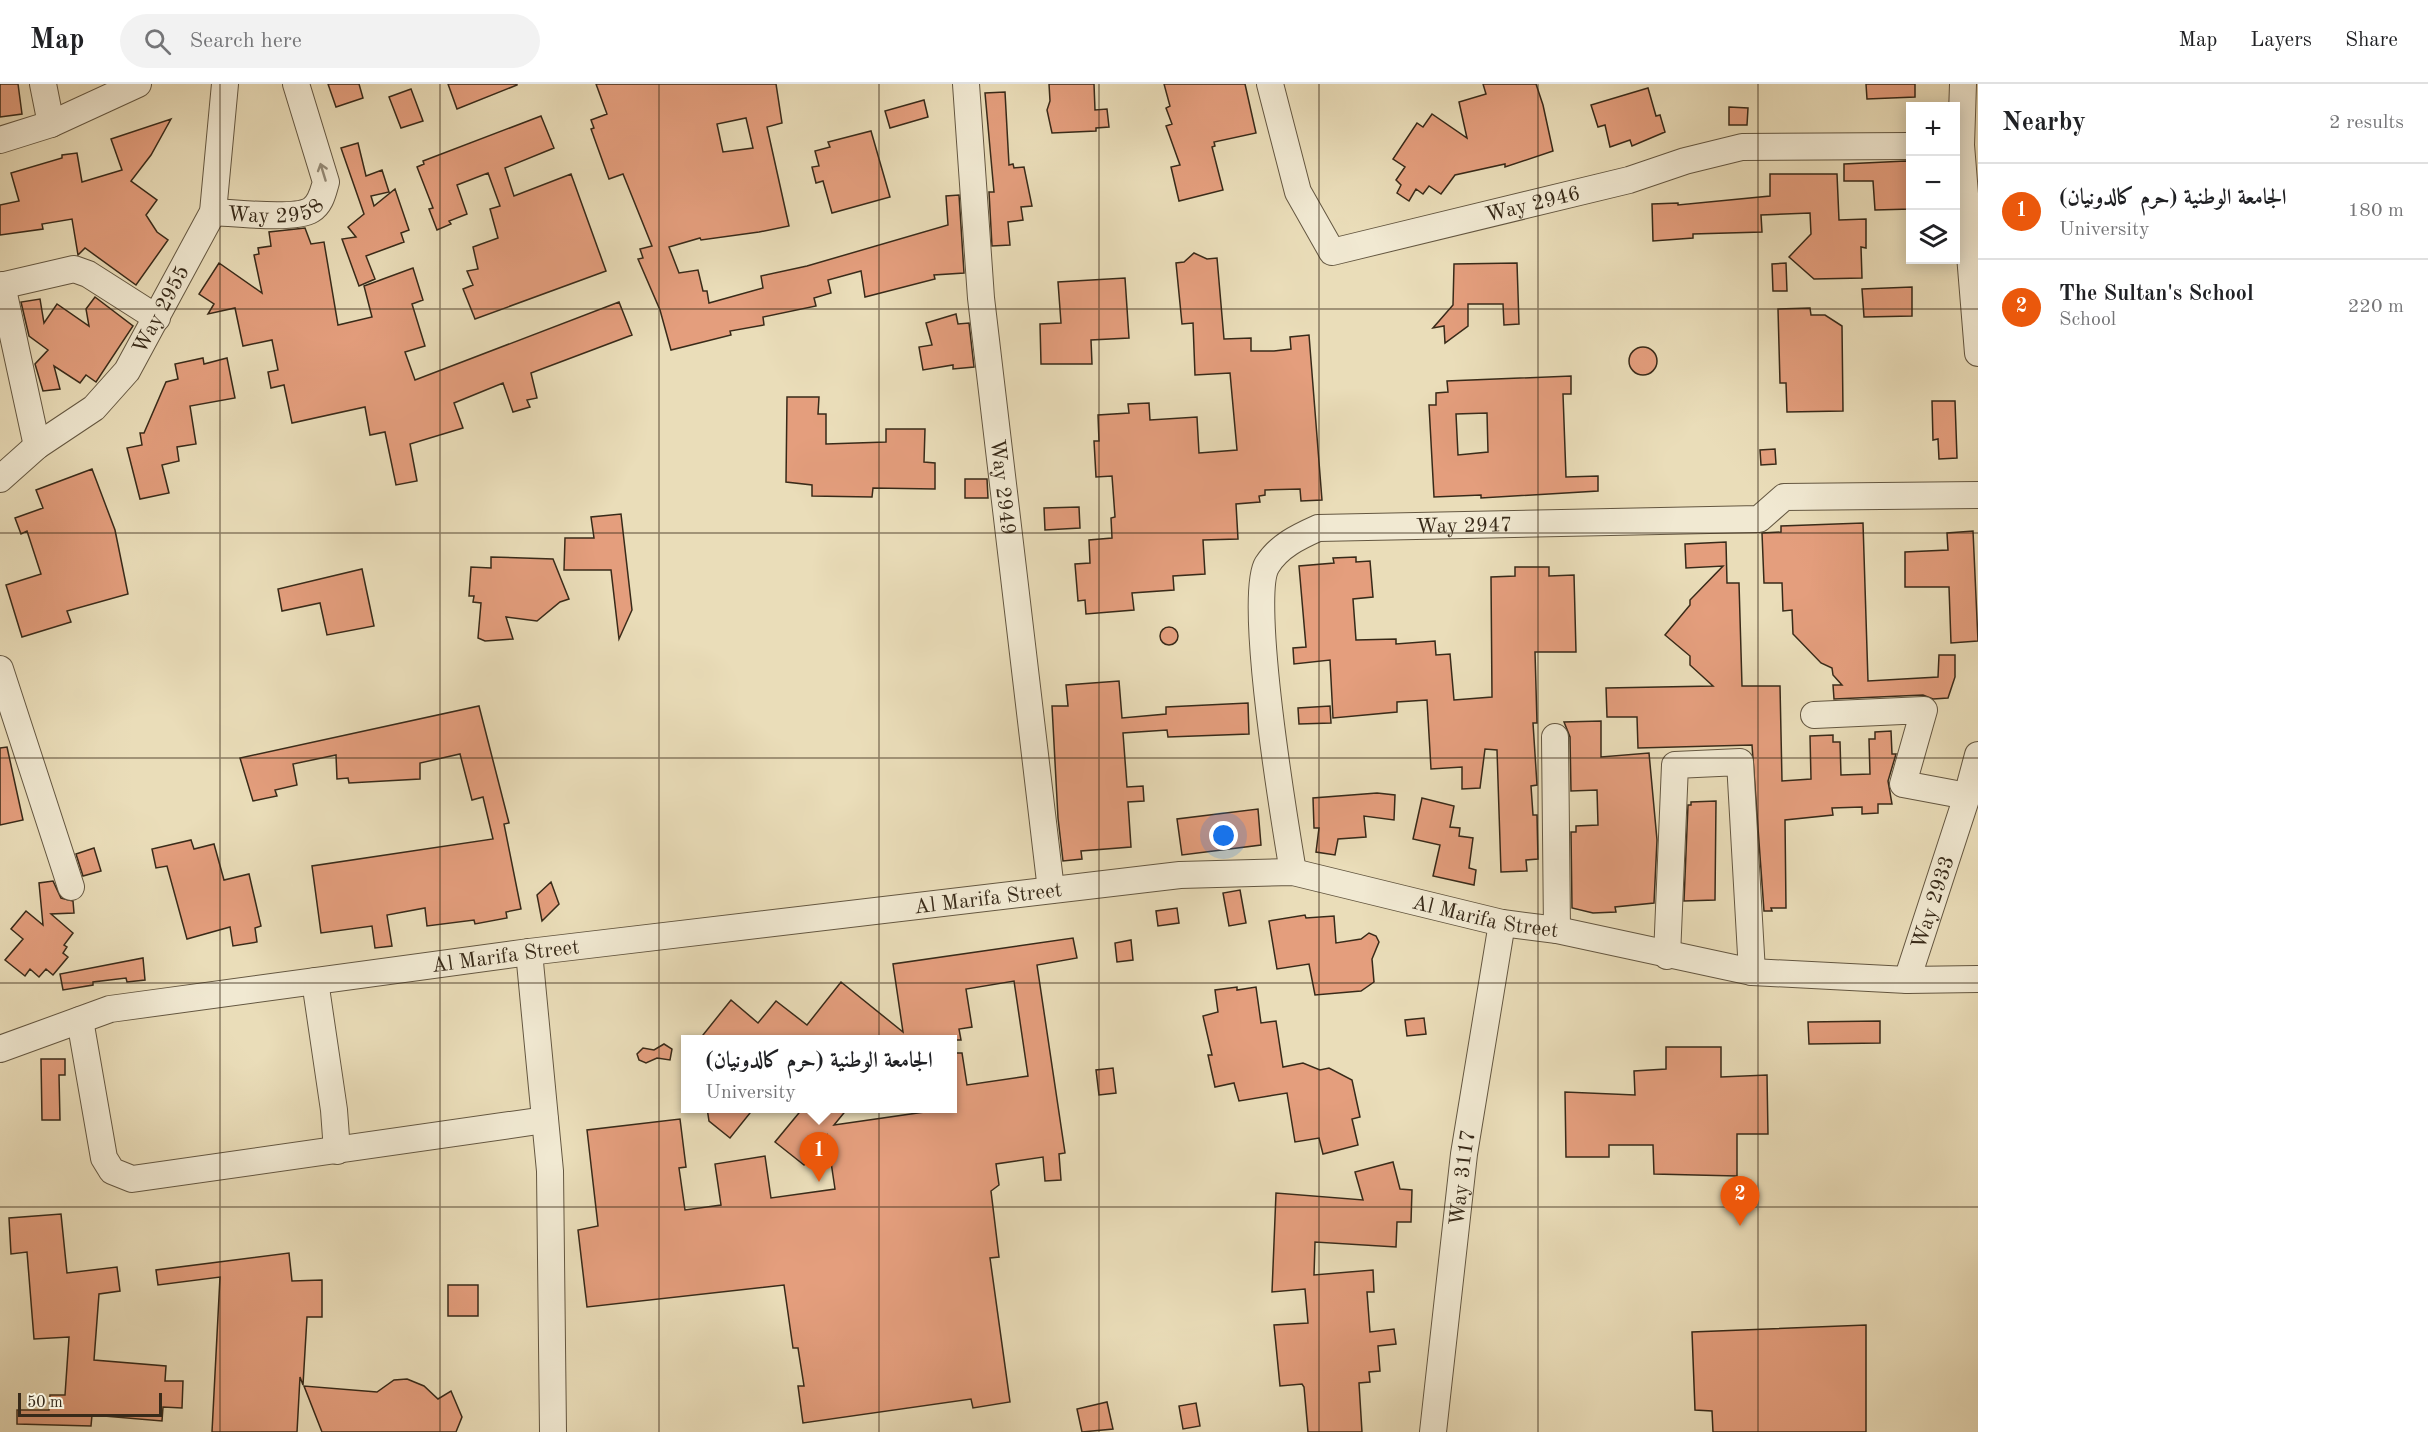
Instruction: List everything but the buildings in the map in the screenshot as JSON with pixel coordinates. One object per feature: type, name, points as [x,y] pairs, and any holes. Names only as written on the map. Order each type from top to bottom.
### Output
[{"type":"street","points":[[43,84],[51,124]]},
{"type":"street","points":[[0,140],[51,124],[138,84]]},
{"type":"street","name":"Way 2955","points":[[0,479],[37,446],[94,408],[127,371],[158,318],[213,212],[225,84]]},
{"type":"street","name":"Way 2958","points":[[213,212],[299,216],[313,209],[322,198],[326,182],[296,84]]},
{"type":"street","name":"Way 2949","points":[[966,84],[981,298],[1051,890]]},
{"type":"street","name":"Way 2946","points":[[1270,84],[1298,192],[1332,252],[1629,180],[1685,161],[1742,147],[1906,146]]},
{"type":"street","points":[[1960,121],[1963,84]]},
{"type":"street","points":[[1959,156],[1978,353]]},
{"type":"street","points":[[37,446],[1,285],[74,269],[88,273],[158,318]]},
{"type":"street","name":"Way 2947","points":[[1293,872],[1278,785],[1260,602],[1266,566],[1287,543],[1318,528],[1759,519],[1784,497],[1978,495]]},
{"type":"street","points":[[0,669],[9,725],[71,887]]},
{"type":"street","points":[[1814,715],[1924,710],[1903,784],[1967,796]]},
{"type":"street","points":[[1555,737],[1557,930]]},
{"type":"street","name":"Way 2933","points":[[1907,980],[1967,796],[1978,755]]},
{"type":"street","points":[[1667,956],[1675,765],[1740,762],[1752,972]]},
{"type":"street","name":"Al Marifa Street","points":[[0,1049],[110,1009],[529,952],[1180,875],[1293,872],[1502,923],[1557,930],[1667,956],[1752,972],[1907,980],[1978,979]]},
{"type":"street","name":"Way 3117","points":[[1433,1432],[1464,1154],[1502,923]]},
{"type":"street","points":[[529,952],[550,1172],[553,1432]]},
{"type":"street","points":[[315,981],[338,1151]]},
{"type":"street","points":[[81,1020],[104,1158],[112,1171],[132,1179],[545,1120]]},
{"type":"place","name":"الجامعة الوطنية (حرم كالدونيان)","points":[[819,1182]]},
{"type":"place","name":"The Sultan's School","points":[[1740,1226]]}]
